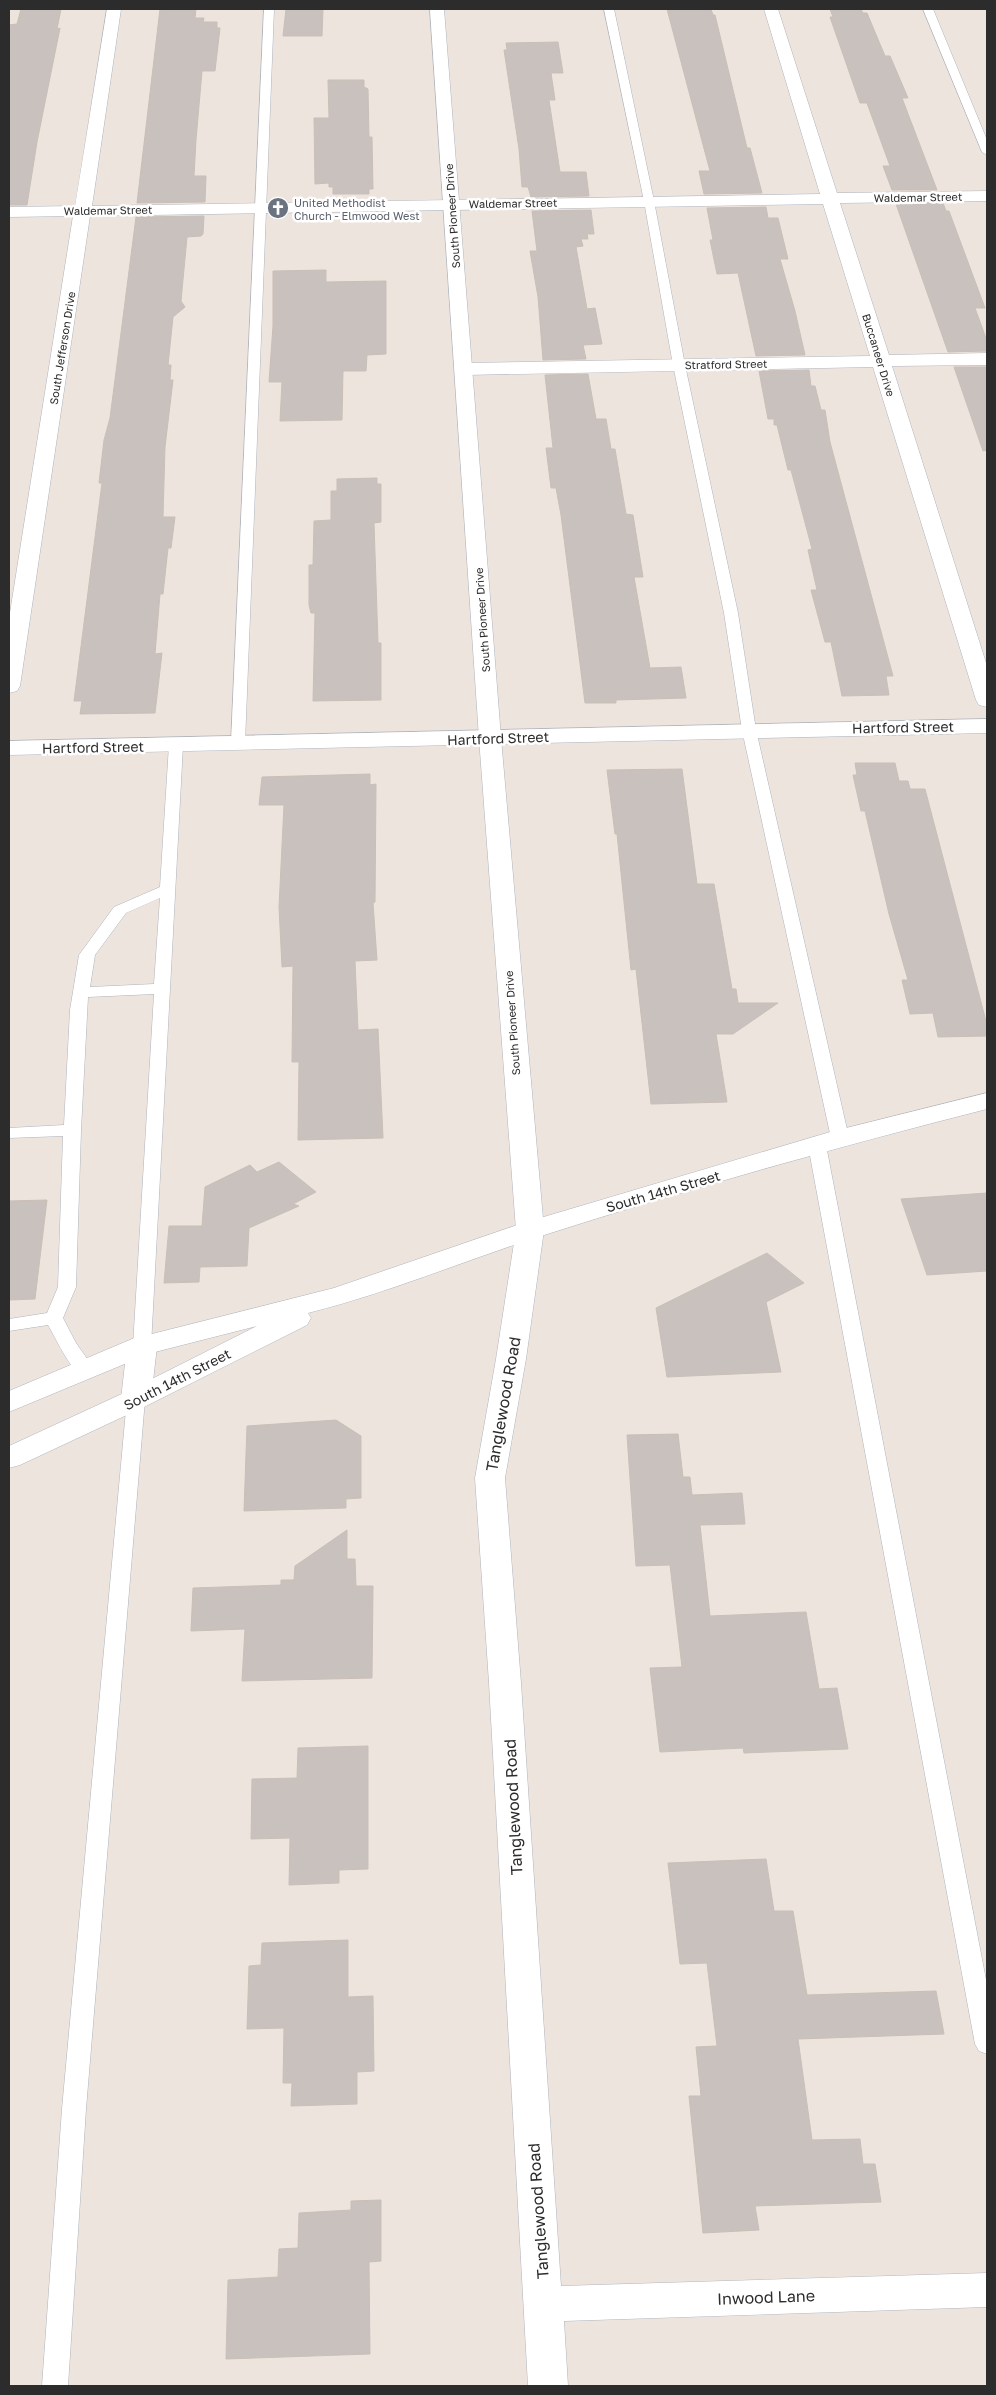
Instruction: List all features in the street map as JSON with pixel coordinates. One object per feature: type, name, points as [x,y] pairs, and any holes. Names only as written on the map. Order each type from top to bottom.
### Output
[{"type":"street","name":"South Jefferson Drive","points":[[9,686],[114,9]]},
{"type":"street","name":"South Pioneer Drive","points":[[437,9],[490,738],[530,1230]]},
{"type":"street","name":"Buccaneer Drive","points":[[772,9],[987,700]]},
{"type":"street","name":"Waldemar Street","points":[[9,212],[987,196]]},
{"type":"street","name":"Stratford Street","points":[[464,368],[987,359]]},
{"type":"street","name":"Hartford Street","points":[[9,748],[987,726]]},
{"type":"street","name":"South 14th Street","points":[[9,1402],[142,1346],[342,1295],[530,1230],[829,1142],[987,1102]]},
{"type":"street","name":"Tanglewood Road","points":[[530,1230],[511,1359],[490,1478],[506,1683],[548,2386]]},
{"type":"street","name":"South 14th Street","points":[[9,1458],[136,1400],[342,1295]]},
{"type":"street","points":[[136,1400],[142,1346]]},
{"type":"street","name":"Inwood Lane","points":[[544,2304],[987,2290]]},
{"type":"lane","points":[[238,743],[269,9]]},
{"type":"lane","points":[[609,9],[650,201],[679,365],[731,612],[749,730],[829,1142],[987,2044]]},
{"type":"lane","points":[[928,9],[987,152]]},
{"type":"lane","points":[[142,1346],[176,745]]},
{"type":"lane","points":[[54,1318],[67,1287],[78,1010],[87,954],[120,910],[168,889]]},
{"type":"lane","points":[[81,992],[162,989]]},
{"type":"lane","points":[[9,1133],[72,1130]]},
{"type":"lane","points":[[9,1325],[54,1318]]},
{"type":"lane","points":[[54,1318],[68,1345],[86,1370]]},
{"type":"lane","points":[[56,2386],[74,2109],[136,1400]]},
{"type":"building","points":[[21,9],[61,9],[57,29],[60,28],[37,142],[27,205],[9,205],[9,25],[17,24]]},
{"type":"building","points":[[160,9],[196,9],[195,18],[204,18],[203,22],[217,22],[217,28],[220,28],[215,71],[202,71],[196,140],[194,176],[206,176],[205,202],[137,203]]},
{"type":"building","points":[[286,9],[323,9],[322,36],[283,36]]},
{"type":"building","points":[[667,9],[711,9],[713,15],[715,15],[747,148],[750,148],[762,193],[704,194],[699,171],[710,171]]},
{"type":"building","points":[[830,9],[861,9],[863,13],[867,13],[885,56],[890,56],[908,98],[902,98],[937,190],[892,190],[883,166],[890,166],[867,103],[860,103],[830,17],[833,17]]},
{"type":"building","points":[[558,42],[563,73],[551,73],[555,100],[549,100],[560,172],[586,172],[589,196],[531,197],[528,187],[522,187],[519,149],[504,50],[507,50],[506,43]]},
{"type":"building","points":[[328,80],[364,80],[364,87],[368,89],[369,137],[372,137],[373,189],[369,189],[369,194],[333,194],[333,187],[329,187],[329,183],[315,184],[314,118],[329,118]]},
{"type":"building","points":[[943,203],[946,211],[949,211],[985,308],[975,308],[987,341],[987,351],[948,352],[896,204]]},
{"type":"building","points":[[766,207],[768,218],[778,218],[788,259],[780,259],[805,355],[756,356],[738,273],[717,274],[710,240],[713,240],[707,208]]},
{"type":"building","points":[[591,210],[594,234],[587,234],[588,239],[581,239],[583,246],[576,247],[587,309],[595,308],[602,344],[583,345],[586,359],[543,360],[538,297],[530,251],[537,251],[532,211]]},
{"type":"building","points":[[204,216],[203,234],[201,236],[187,237],[181,301],[185,307],[173,317],[168,365],[171,365],[170,380],[173,380],[165,447],[163,517],[175,517],[171,548],[168,548],[163,594],[160,594],[155,654],[162,653],[155,713],[80,714],[82,701],[74,701],[102,483],[99,483],[104,440],[110,418],[136,217]]},
{"type":"building","points":[[326,270],[326,282],[386,281],[386,354],[367,355],[366,371],[343,371],[342,420],[280,421],[282,382],[269,382],[273,326],[273,271]]},
{"type":"building","points":[[954,367],[987,367],[987,450],[983,451]]},
{"type":"building","points":[[809,370],[811,386],[815,386],[821,410],[825,410],[830,442],[893,676],[886,676],[889,695],[842,696],[831,642],[825,642],[811,590],[817,590],[808,550],[812,549],[791,470],[788,470],[777,425],[774,425],[774,419],[768,419],[759,371]]},
{"type":"building","points":[[588,374],[596,419],[606,419],[611,449],[615,449],[626,514],[633,515],[643,577],[634,577],[650,668],[681,667],[686,698],[616,700],[616,703],[585,703],[561,515],[556,488],[551,488],[546,448],[553,448],[545,375]]},
{"type":"building","points":[[377,478],[377,484],[381,484],[381,522],[374,523],[378,643],[381,643],[381,700],[313,701],[315,613],[311,613],[309,605],[309,565],[313,565],[314,521],[331,520],[331,491],[337,491],[337,479]]},
{"type":"building","points":[[855,763],[895,763],[899,781],[908,781],[910,789],[925,789],[987,1025],[987,1036],[938,1037],[933,1013],[910,1014],[902,980],[908,980],[889,914],[865,811],[861,811],[853,775],[857,775]]},
{"type":"building","points":[[682,769],[697,884],[714,884],[732,989],[736,989],[738,1003],[778,1003],[733,1034],[716,1034],[727,1102],[651,1104],[636,969],[631,970],[617,834],[615,834],[607,770]]},
{"type":"building","points":[[370,774],[370,785],[376,784],[375,902],[373,903],[377,960],[355,961],[358,1030],[378,1029],[383,1138],[298,1140],[299,1062],[292,1062],[293,966],[282,967],[279,907],[284,805],[259,805],[262,777]]},
{"type":"building","points":[[279,1162],[316,1192],[293,1204],[299,1206],[249,1228],[247,1266],[200,1267],[199,1282],[164,1283],[169,1226],[202,1226],[205,1187],[250,1165],[257,1172]]},
{"type":"building","points":[[987,1193],[987,1271],[927,1275],[901,1199]]},
{"type":"building","points":[[47,1200],[35,1299],[9,1300],[9,1201]]},
{"type":"building","points":[[767,1253],[804,1283],[766,1302],[781,1372],[667,1377],[656,1308]]},
{"type":"building","points":[[336,1420],[361,1436],[361,1498],[346,1499],[346,1508],[244,1511],[247,1426]]},
{"type":"building","points":[[678,1434],[683,1477],[690,1477],[692,1495],[742,1493],[745,1524],[700,1525],[710,1616],[806,1612],[819,1689],[837,1688],[848,1749],[744,1753],[743,1748],[660,1752],[650,1668],[682,1667],[670,1565],[636,1566],[627,1435]]},
{"type":"building","points":[[347,1530],[347,1559],[355,1559],[356,1586],[373,1586],[372,1678],[242,1681],[245,1629],[191,1631],[193,1588],[281,1585],[281,1580],[294,1580],[295,1566]]},
{"type":"building","points":[[368,1746],[368,1869],[339,1870],[339,1883],[289,1885],[290,1838],[251,1839],[252,1779],[297,1778],[298,1748]]},
{"type":"building","points":[[766,1859],[774,1911],[793,1911],[807,1995],[936,1991],[944,2034],[798,2039],[812,2140],[860,2139],[863,2164],[875,2164],[881,2202],[755,2206],[759,2230],[703,2233],[689,2096],[701,2096],[696,2047],[717,2046],[707,1963],[680,1964],[668,1863]]},
{"type":"building","points":[[348,1940],[348,1997],[373,1996],[374,2071],[357,2072],[357,2104],[291,2106],[292,2083],[283,2083],[284,2028],[247,2029],[249,1966],[261,1965],[262,1943]]},
{"type":"building","points":[[381,2200],[381,2261],[369,2262],[370,2354],[226,2359],[228,2280],[278,2277],[279,2249],[298,2248],[299,2213],[351,2210],[351,2201]]},
{"type":"place","name":"United Methodist Church - Elmwood West","points":[[278,208]]}]
